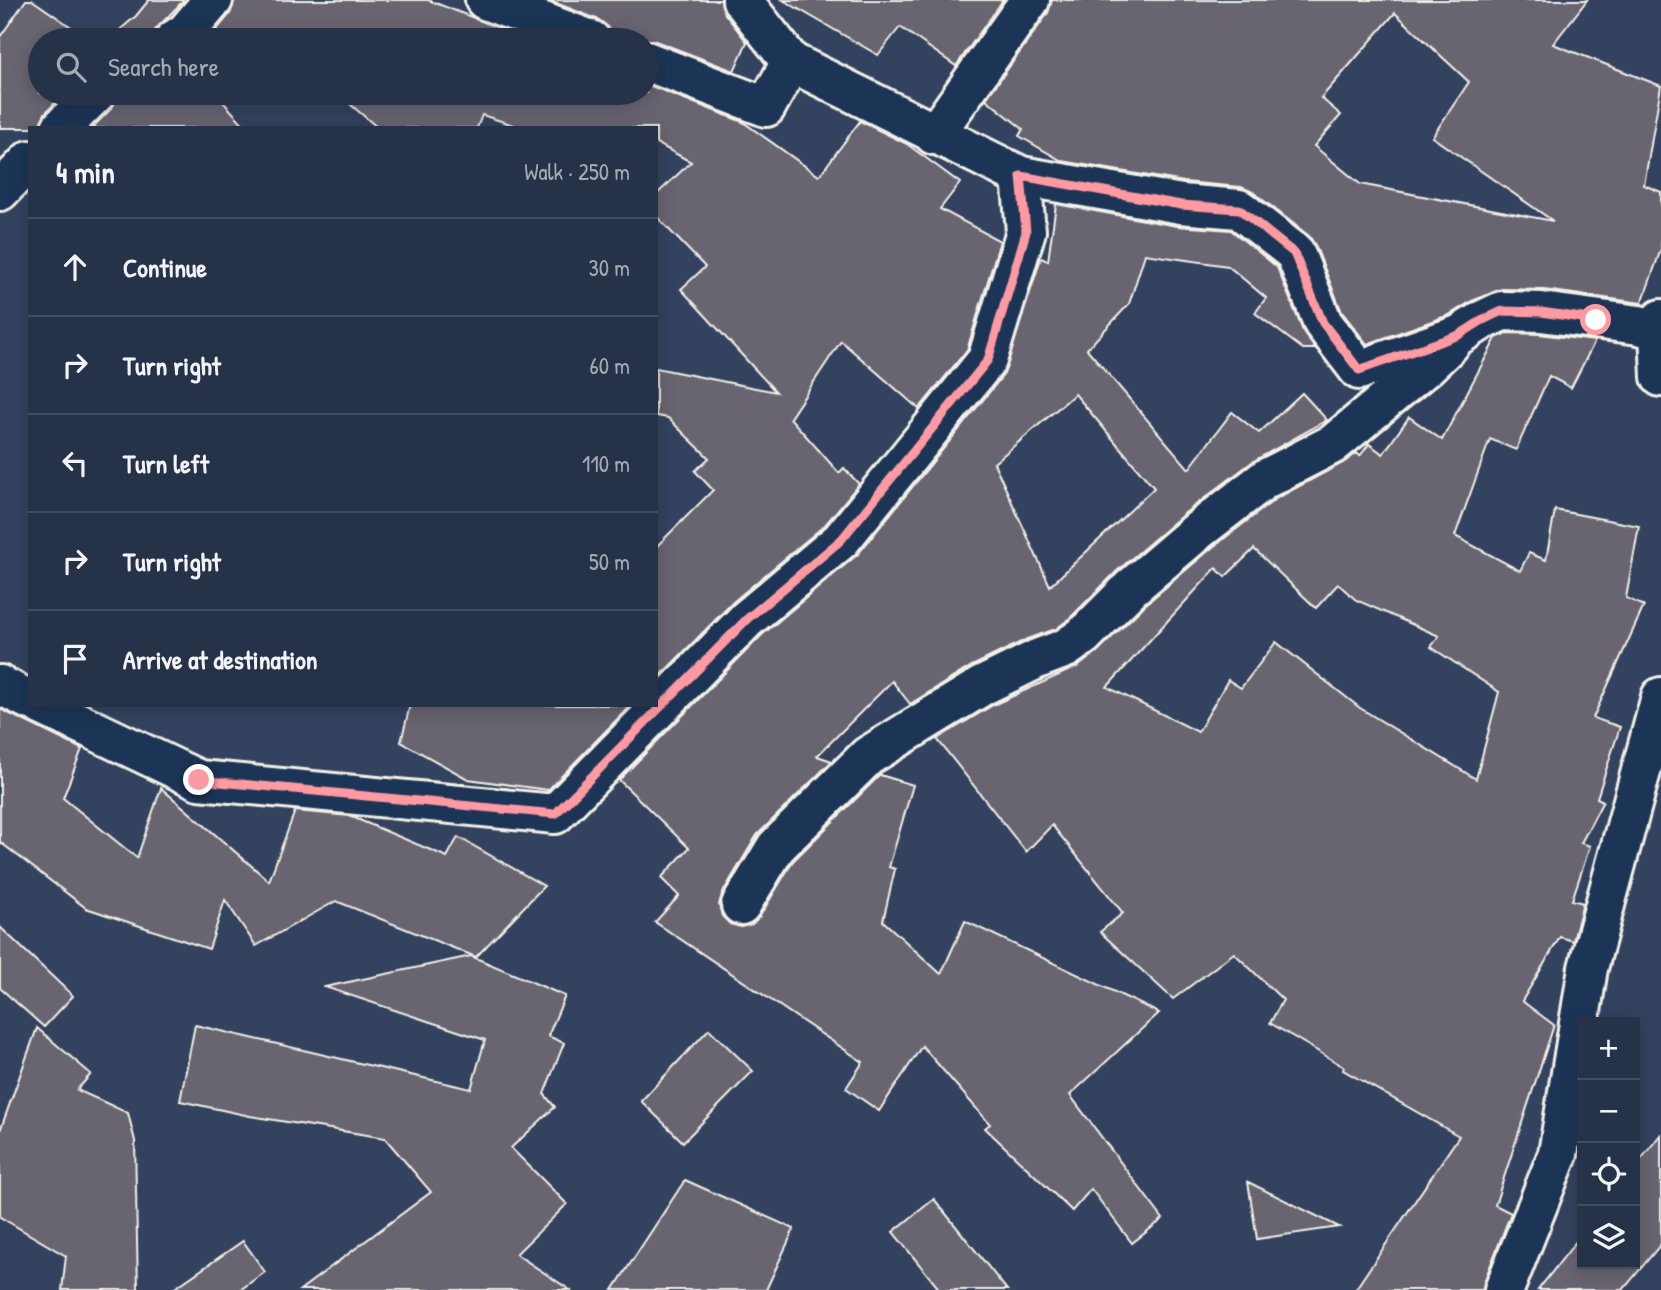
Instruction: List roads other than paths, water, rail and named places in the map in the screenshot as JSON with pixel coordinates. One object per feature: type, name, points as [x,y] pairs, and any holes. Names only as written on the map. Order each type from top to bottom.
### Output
[{"type":"street","points":[[190,28],[213,0]]},
{"type":"street","points":[[485,0],[559,28]]},
{"type":"street","points":[[742,0],[791,62],[1021,176],[1181,205],[1239,209],[1294,253],[1323,323],[1359,370],[1459,335]]},
{"type":"street","points":[[934,135],[1030,0]]},
{"type":"street","points":[[658,66],[766,107],[791,62]]},
{"type":"street","points":[[63,126],[84,105]]},
{"type":"street","points":[[0,191],[28,162]]},
{"type":"street","points":[[45,707],[199,780],[555,814],[747,619],[841,540],[988,360],[1026,232],[1021,176]]},
{"type":"street","points":[[741,905],[776,847],[868,756],[982,686],[1066,648],[1083,636],[1131,588],[1199,530],[1265,479],[1333,444],[1427,366],[1459,335],[1481,321],[1502,311],[1541,312],[1660,327],[1661,377]]},
{"type":"street","points":[[0,685],[28,699]]},
{"type":"street","points":[[1504,1290],[1558,1154],[1588,968],[1661,697]]}]
